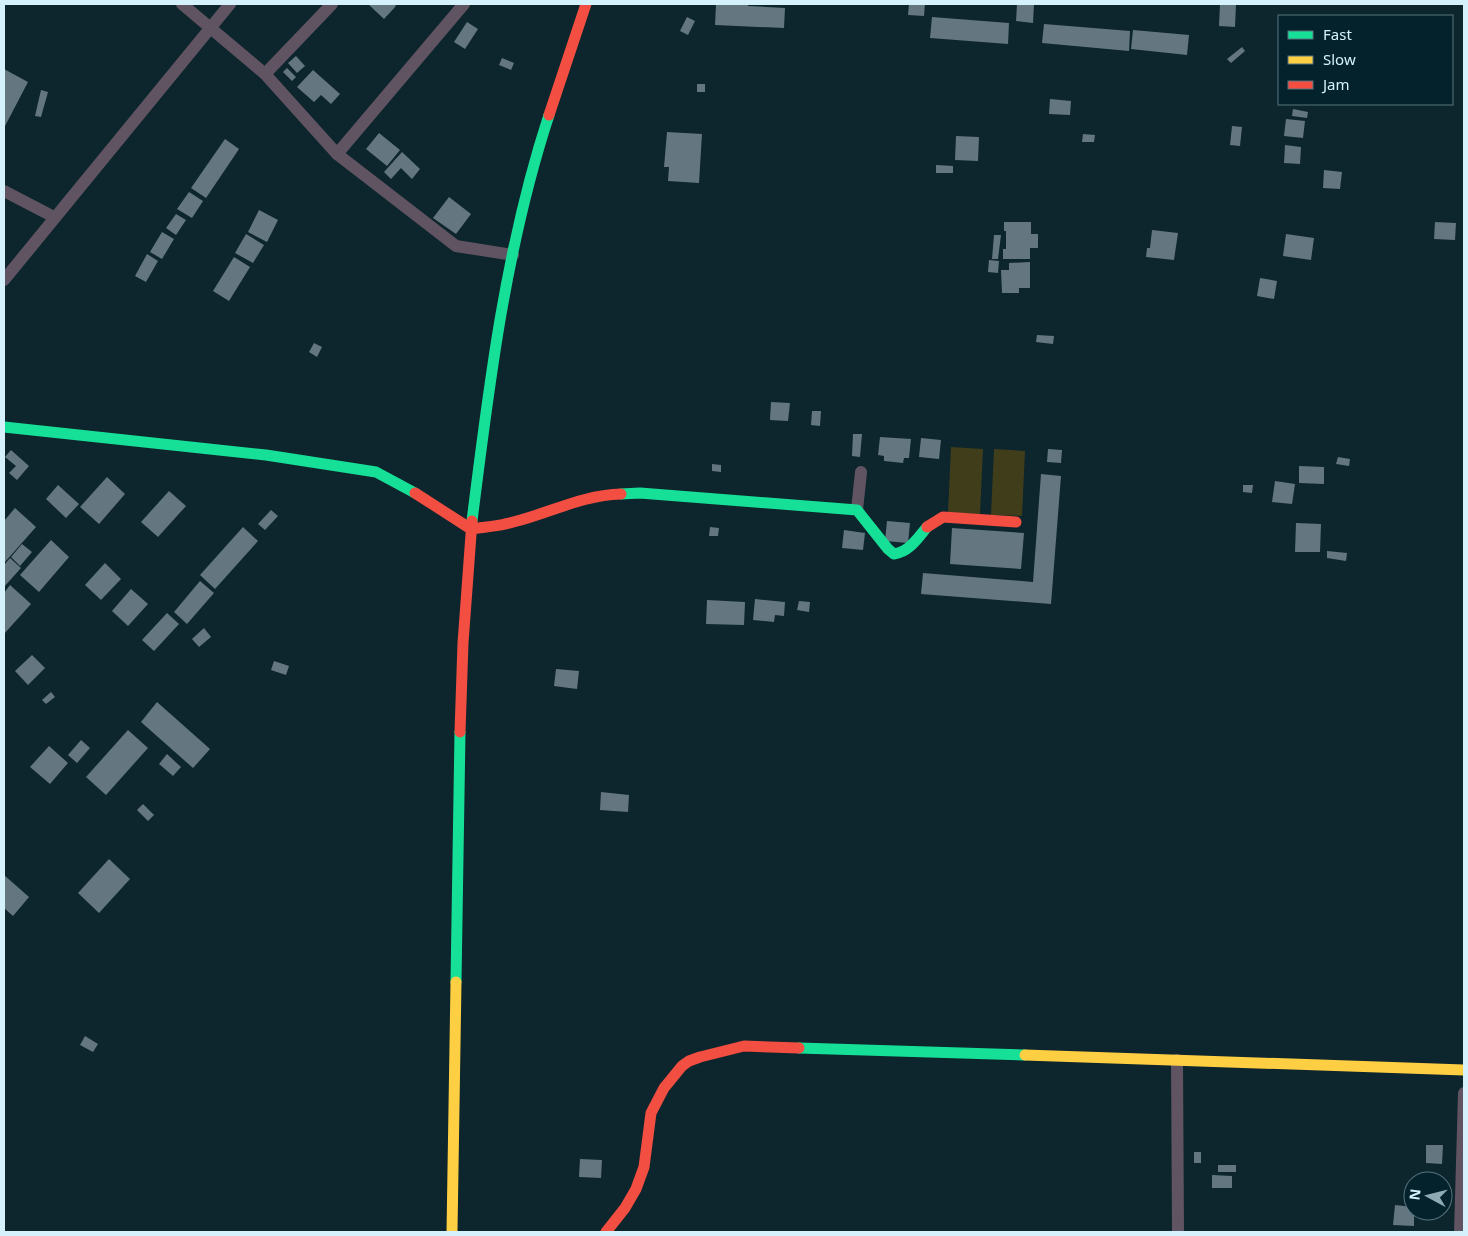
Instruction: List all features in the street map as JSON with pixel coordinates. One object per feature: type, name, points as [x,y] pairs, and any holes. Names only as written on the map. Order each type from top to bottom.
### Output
[{"type":"main road","points":[[452,1232],[459,767],[463,643],[471,529],[488,389],[523,206],[548,118],[586,4]]},
{"type":"main road","points":[[4,428],[266,455],[376,472],[413,492],[471,529],[506,524],[574,502],[610,494],[640,493],[857,510],[888,550],[894,554],[902,553],[929,524],[943,517],[1016,522]]},
{"type":"main road","points":[[606,1232],[630,1201],[640,1181],[652,1110],[671,1078],[690,1061],[744,1046],[1464,1070]]},
{"type":"street","points":[[182,4],[265,74],[337,154],[456,246],[513,255]]},
{"type":"street","points":[[4,280],[54,216],[230,4]]},
{"type":"street","points":[[265,74],[332,4]]},
{"type":"street","points":[[337,154],[464,4]]},
{"type":"street","points":[[4,191],[54,216]]},
{"type":"street","points":[[857,510],[861,472]]},
{"type":"street","points":[[1176,1060],[1178,1232]]},
{"type":"street","points":[[1460,1232],[1464,1093]]},
{"type":"shaded area","points":[[951,447],[983,449],[980,514],[948,513]]},
{"type":"shaded area","points":[[994,449],[1025,451],[1022,516],[991,515]]},
{"type":"building","points":[[368,4],[394,4],[396,6],[384,19]]},
{"type":"building","points":[[716,4],[748,4],[748,6],[785,8],[784,28],[715,25]]},
{"type":"building","points":[[909,4],[925,4],[924,16],[908,15]]},
{"type":"building","points":[[1017,4],[1034,4],[1033,23],[1016,21]]},
{"type":"building","points":[[1220,4],[1236,4],[1235,27],[1219,26]]},
{"type":"building","points":[[687,17],[695,21],[688,35],[680,31]]},
{"type":"building","points":[[932,17],[1009,23],[1008,44],[930,38]]},
{"type":"building","points":[[467,22],[478,29],[465,49],[454,42]]},
{"type":"building","points":[[1044,24],[1130,31],[1129,51],[1042,43]]},
{"type":"building","points":[[1133,30],[1189,35],[1187,55],[1131,49]]},
{"type":"building","points":[[1242,47],[1245,51],[1231,63],[1227,59]]},
{"type":"building","points":[[296,56],[305,66],[297,73],[288,63]]},
{"type":"building","points":[[502,58],[514,63],[511,70],[499,65]]},
{"type":"building","points":[[287,68],[296,77],[292,81],[283,72]]},
{"type":"building","points":[[4,69],[28,82],[4,128]]},
{"type":"building","points":[[313,70],[340,94],[331,104],[321,95],[314,102],[297,87]]},
{"type":"building","points":[[697,84],[705,84],[705,92],[697,92]]},
{"type":"building","points":[[41,90],[48,92],[41,117],[35,116]]},
{"type":"building","points":[[1050,99],[1071,101],[1070,115],[1049,114]]},
{"type":"building","points":[[1293,109],[1308,112],[1307,118],[1292,116]]},
{"type":"building","points":[[1286,119],[1305,121],[1303,138],[1284,136]]},
{"type":"building","points":[[1232,126],[1242,127],[1240,146],[1230,145]]},
{"type":"building","points":[[667,132],[702,134],[699,183],[668,181],[669,167],[664,167]]},
{"type":"building","points":[[379,133],[400,150],[387,166],[366,149]]},
{"type":"building","points":[[1083,134],[1095,135],[1094,142],[1082,142]]},
{"type":"building","points":[[956,136],[979,137],[978,161],[955,160]]},
{"type":"building","points":[[225,139],[239,149],[206,198],[191,188]]},
{"type":"building","points":[[1285,145],[1301,147],[1300,164],[1284,163]]},
{"type":"building","points":[[402,152],[420,169],[412,179],[401,168],[391,179],[384,172]]},
{"type":"building","points":[[936,165],[953,166],[953,173],[936,173]]},
{"type":"building","points":[[1324,170],[1342,172],[1340,189],[1323,188]]},
{"type":"building","points":[[189,192],[203,201],[192,218],[177,209]]},
{"type":"building","points":[[449,197],[471,214],[456,234],[433,218]]},
{"type":"building","points":[[259,210],[278,220],[267,242],[248,232]]},
{"type":"building","points":[[176,214],[186,220],[176,235],[166,228]]},
{"type":"building","points":[[1004,222],[1031,222],[1031,234],[1038,234],[1038,248],[1030,248],[1030,259],[1003,259],[1003,249],[1006,249]]},
{"type":"building","points":[[1435,222],[1456,223],[1455,240],[1434,239]]},
{"type":"building","points":[[1152,230],[1178,233],[1174,260],[1146,257],[1147,248],[1150,248]]},
{"type":"building","points":[[162,232],[174,239],[162,259],[150,252]]},
{"type":"building","points":[[246,234],[264,245],[253,263],[235,253]]},
{"type":"building","points":[[1286,234],[1314,238],[1311,260],[1283,256]]},
{"type":"building","points":[[994,235],[1001,235],[998,259],[992,259]]},
{"type":"building","points":[[147,254],[158,261],[146,282],[135,276]]},
{"type":"building","points":[[234,257],[250,267],[229,301],[213,291]]},
{"type":"building","points":[[989,260],[999,261],[998,273],[988,272]]},
{"type":"building","points":[[1030,262],[1030,288],[1019,288],[1019,293],[1002,293],[1001,270],[1009,270],[1009,263]]},
{"type":"building","points":[[1260,278],[1277,281],[1274,299],[1257,296]]},
{"type":"building","points":[[1037,335],[1054,336],[1053,344],[1036,342]]},
{"type":"building","points":[[314,343],[322,347],[317,357],[309,352]]},
{"type":"building","points":[[771,402],[790,403],[788,421],[770,420]]},
{"type":"building","points":[[812,411],[821,411],[820,426],[811,425]]},
{"type":"building","points":[[853,434],[862,434],[860,457],[852,456]]},
{"type":"building","points":[[880,437],[911,439],[909,458],[904,458],[903,463],[884,461],[884,456],[878,455]]},
{"type":"building","points":[[921,438],[941,440],[939,459],[919,457]]},
{"type":"building","points":[[1048,449],[1062,450],[1061,463],[1047,462]]},
{"type":"building","points":[[11,450],[29,466],[17,480],[9,473],[16,466],[5,457]]},
{"type":"building","points":[[1338,457],[1350,459],[1349,466],[1336,464]]},
{"type":"building","points":[[712,464],[721,465],[721,472],[712,471]]},
{"type":"building","points":[[1299,466],[1324,467],[1324,484],[1299,483]]},
{"type":"building","points":[[1041,474],[1061,476],[1051,604],[921,594],[923,573],[1033,582]]},
{"type":"building","points":[[107,477],[125,494],[99,524],[80,507]]},
{"type":"building","points":[[1275,481],[1295,484],[1292,504],[1272,502]]},
{"type":"building","points":[[58,485],[79,504],[66,518],[46,499]]},
{"type":"building","points":[[1243,485],[1253,485],[1252,493],[1243,492]]},
{"type":"building","points":[[169,491],[186,506],[158,537],[141,522]]},
{"type":"building","points":[[15,508],[36,527],[5,562],[4,521]]},
{"type":"building","points":[[271,510],[278,516],[265,530],[258,524]]},
{"type":"building","points":[[887,521],[910,523],[908,543],[885,541]]},
{"type":"building","points":[[1296,523],[1321,524],[1320,552],[1295,552]]},
{"type":"building","points":[[243,527],[258,541],[215,589],[200,575]]},
{"type":"building","points":[[710,527],[719,528],[718,536],[709,536]]},
{"type":"building","points":[[952,528],[1024,533],[1021,569],[950,564]]},
{"type":"building","points":[[844,530],[865,533],[863,550],[842,548]]},
{"type":"building","points":[[51,540],[69,557],[39,592],[20,575]]},
{"type":"building","points":[[22,544],[32,552],[20,566],[11,557]]},
{"type":"building","points":[[1327,551],[1347,553],[1346,561],[1327,558]]},
{"type":"building","points":[[10,558],[21,568],[4,587],[4,565]]},
{"type":"building","points":[[105,563],[121,579],[101,600],[85,585]]},
{"type":"building","points":[[200,581],[214,593],[187,624],[174,612]]},
{"type":"building","points":[[10,585],[31,604],[4,634],[4,593]]},
{"type":"building","points":[[131,589],[148,604],[128,626],[112,611]]},
{"type":"building","points":[[755,599],[785,602],[784,616],[775,615],[774,622],[753,620]]},
{"type":"building","points":[[707,600],[745,602],[744,625],[706,624]]},
{"type":"building","points":[[799,601],[810,602],[809,612],[797,610]]},
{"type":"building","points":[[167,613],[179,624],[154,651],[142,640]]},
{"type":"building","points":[[204,628],[211,637],[199,647],[192,639]]},
{"type":"building","points":[[32,655],[45,668],[28,685],[15,671]]},
{"type":"building","points":[[274,661],[289,666],[286,675],[271,670]]},
{"type":"building","points":[[556,669],[579,671],[577,689],[554,686]]},
{"type":"building","points":[[51,692],[55,697],[46,704],[42,700]]},
{"type":"building","points":[[157,702],[210,749],[193,768],[141,722]]},
{"type":"building","points":[[128,730],[148,748],[106,795],[86,777]]},
{"type":"building","points":[[81,740],[90,748],[77,763],[68,755]]},
{"type":"building","points":[[49,746],[68,763],[50,784],[30,767]]},
{"type":"building","points":[[167,754],[181,767],[173,776],[159,764]]},
{"type":"building","points":[[601,792],[629,795],[628,812],[600,810]]},
{"type":"building","points":[[143,804],[154,815],[148,821],[137,810]]},
{"type":"building","points":[[109,859],[130,879],[99,913],[78,893]]},
{"type":"building","points":[[4,875],[29,897],[13,916],[4,908]]},
{"type":"building","points":[[85,1036],[98,1044],[93,1052],[80,1045]]},
{"type":"building","points":[[1426,1145],[1443,1145],[1442,1164],[1426,1163]]},
{"type":"building","points":[[1194,1152],[1201,1152],[1201,1163],[1194,1163]]},
{"type":"building","points":[[580,1159],[602,1160],[601,1178],[579,1177]]},
{"type":"building","points":[[1218,1165],[1236,1165],[1236,1172],[1218,1172]]},
{"type":"building","points":[[1212,1175],[1232,1176],[1232,1188],[1212,1188]]},
{"type":"building","points":[[1395,1205],[1403,1206],[1403,1221],[1414,1221],[1414,1226],[1393,1225]]},
{"type":"traffic: fast","points":[[472,521],[492,367],[510,265],[521,214],[549,115]]},
{"type":"traffic: fast","points":[[4,427],[266,455],[376,472],[415,493]]},
{"type":"traffic: fast","points":[[621,494],[640,493],[857,510],[894,554],[909,547],[927,527]]},
{"type":"traffic: fast","points":[[456,982],[460,732]]},
{"type":"traffic: fast","points":[[799,1048],[1025,1055]]},
{"type":"traffic: slow","points":[[452,1232],[456,982]]},
{"type":"traffic: slow","points":[[1025,1055],[1464,1070]]},
{"type":"traffic: jam","points":[[549,115],[586,4]]},
{"type":"traffic: jam","points":[[415,493],[471,529],[497,526],[591,498],[621,494]]},
{"type":"traffic: jam","points":[[927,527],[943,517],[1016,522]]},
{"type":"traffic: jam","points":[[460,732],[463,643],[472,521]]},
{"type":"traffic: jam","points":[[606,1232],[625,1208],[636,1189],[644,1167],[651,1113],[664,1088],[682,1066],[700,1057],[744,1046],[799,1048]]}]
